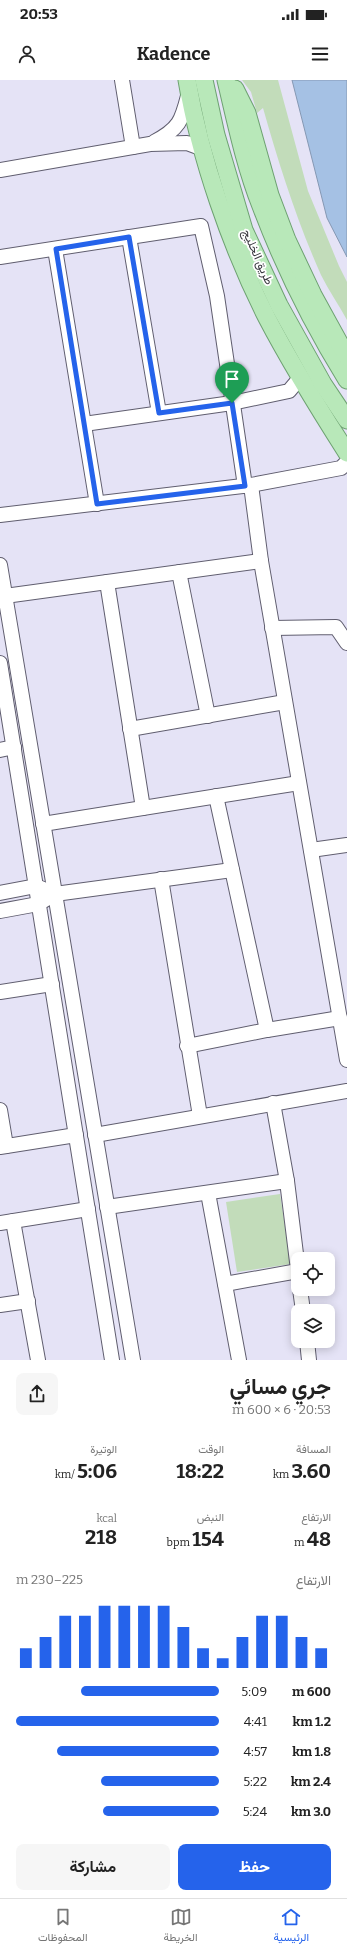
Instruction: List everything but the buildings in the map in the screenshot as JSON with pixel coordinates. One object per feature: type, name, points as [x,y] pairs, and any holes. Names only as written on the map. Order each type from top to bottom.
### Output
[{"type":"main road","name":"طريق الخليج","points":[[204,80],[216,135],[244,230],[279,305],[323,384],[347,420]]},
{"type":"main road","name":"طريق الخليج","points":[[226,80],[236,124],[260,205],[286,268],[318,333],[347,380]]},
{"type":"main road","points":[[231,80],[247,113],[270,194],[287,240],[313,294],[347,357]]},
{"type":"main road","points":[[189,84],[203,149],[222,210],[240,260],[267,317],[300,378],[347,453]]},
{"type":"street","points":[[122,80],[133,147]]},
{"type":"street","points":[[150,144],[168,135],[181,121],[189,84]]},
{"type":"street","points":[[0,170],[150,144],[187,143],[203,149]]},
{"type":"street","points":[[0,257],[201,226],[217,296],[232,403],[248,485],[347,1060]]},
{"type":"street","points":[[129,237],[159,413]]},
{"type":"street","points":[[56,249],[97,504]]},
{"type":"street","points":[[84,424],[232,403],[289,391],[300,378]]},
{"type":"street","points":[[0,516],[248,485],[341,468],[347,462]]},
{"type":"street","points":[[5,596],[261,561]]},
{"type":"street","points":[[0,565],[133,1360]]},
{"type":"street","points":[[179,572],[208,716]]},
{"type":"street","points":[[106,582],[143,808]]},
{"type":"street","points":[[272,628],[336,627],[347,643]]},
{"type":"street","points":[[0,663],[7,748],[36,886],[112,1360]]},
{"type":"street","points":[[130,730],[285,702]]},
{"type":"street","points":[[43,824],[299,783]]},
{"type":"street","points":[[216,796],[267,1030]]},
{"type":"street","points":[[311,850],[347,845]]},
{"type":"street","points":[[0,911],[38,904],[55,894],[232,870]]},
{"type":"street","points":[[161,879],[187,1046],[200,1116]]},
{"type":"street","points":[[0,893],[36,886],[55,894]]},
{"type":"street","points":[[0,992],[52,984]]},
{"type":"street","points":[[187,1046],[267,1030],[340,1018]]},
{"type":"street","points":[[95,1135],[347,1091]]},
{"type":"street","points":[[273,1103],[287,1181],[296,1252]]},
{"type":"street","points":[[0,1110],[3,1146],[76,1134]]},
{"type":"street","points":[[107,1207],[287,1181]]},
{"type":"street","points":[[208,1193],[238,1360]]},
{"type":"street","points":[[38,1360],[28,1301],[6,1222],[88,1209]]},
{"type":"street","points":[[225,1284],[291,1271]]},
{"type":"street","points":[[0,1306],[28,1301]]},
{"type":"street","points":[[308,1348],[309,1360]]},
{"type":"green space","points":[[242,80],[278,80],[308,191],[347,282],[347,320],[321,275],[304,234],[282,172],[263,108],[257,113],[251,92]]},
{"type":"green space","points":[[280,1194],[291,1264],[237,1272],[226,1202]]},
{"type":"water","points":[[292,80],[347,80],[347,257],[327,218]]},
{"type":"route","points":[[129,237],[159,413],[232,403],[245,486],[97,504],[56,249],[129,237]]}]
